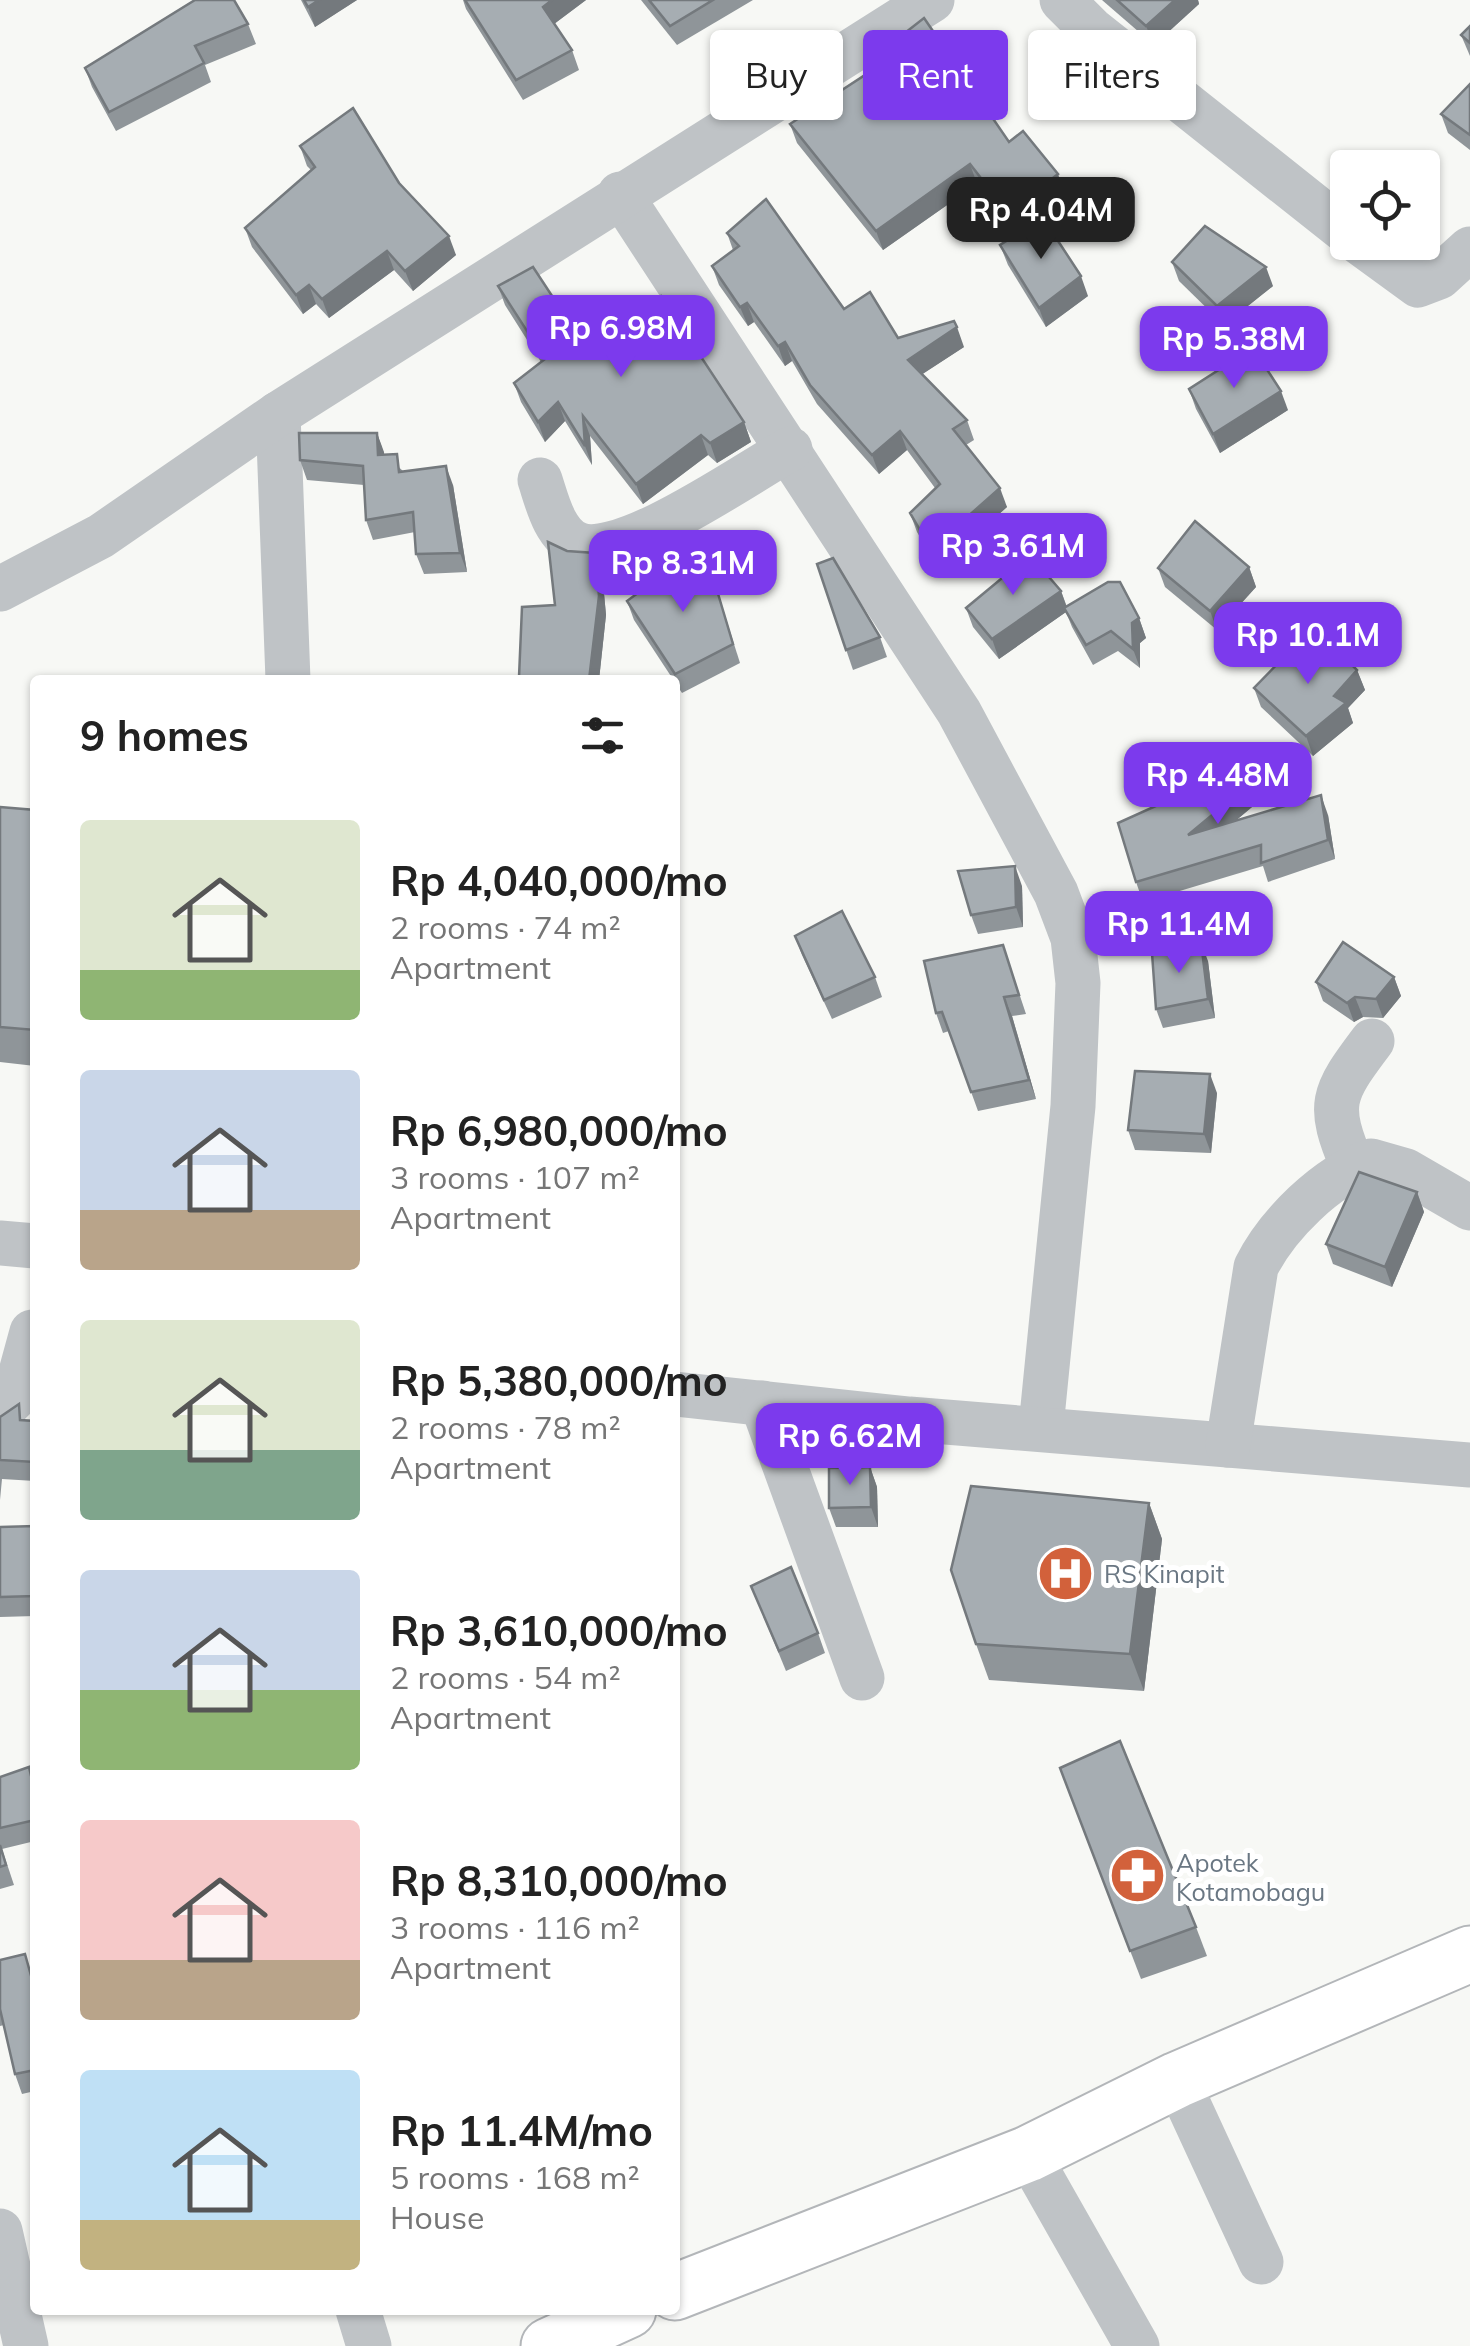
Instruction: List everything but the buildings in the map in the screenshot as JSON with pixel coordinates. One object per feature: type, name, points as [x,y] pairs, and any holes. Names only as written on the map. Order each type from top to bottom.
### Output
[{"type":"highway","points":[[680,2290],[1028,2154],[1177,2080],[1470,1954]]},
{"type":"highway","points":[[549,2346],[617,2315]]},
{"type":"street","points":[[0,589],[101,536],[278,414],[932,0]]},
{"type":"street","points":[[1062,0],[1091,29],[1330,219]]},
{"type":"street","points":[[620,194],[960,712],[1056,892],[1073,938],[1078,983],[1073,1106],[1041,1427]]},
{"type":"street","points":[[1384,260],[1418,285],[1440,277],[1470,248]]},
{"type":"street","points":[[278,414],[288,675]]},
{"type":"street","points":[[540,480],[556,524],[574,544],[596,549],[642,533],[790,449]]},
{"type":"street","points":[[1353,1167],[1333,1114],[1338,1086],[1372,1041]]},
{"type":"street","points":[[1228,1445],[1256,1267],[1269,1241],[1353,1167],[1371,1160],[1406,1171],[1470,1208]]},
{"type":"street","points":[[0,1244],[30,1246]]},
{"type":"street","points":[[0,1412],[14,1398],[22,1331]]},
{"type":"street","points":[[680,1395],[1470,1465]]},
{"type":"street","points":[[762,1403],[862,1678]]},
{"type":"street","points":[[1177,2080],[1261,2262]]},
{"type":"street","points":[[1028,2154],[1137,2346]]},
{"type":"street","points":[[0,2231],[26,2346]]},
{"type":"street","points":[[360,2315],[369,2346]]},
{"type":"place","name":"RS Kinapit","points":[[1065,1573]]},
{"type":"place","name":"Apotek Kotamobagu","points":[[1137,1876]]}]
